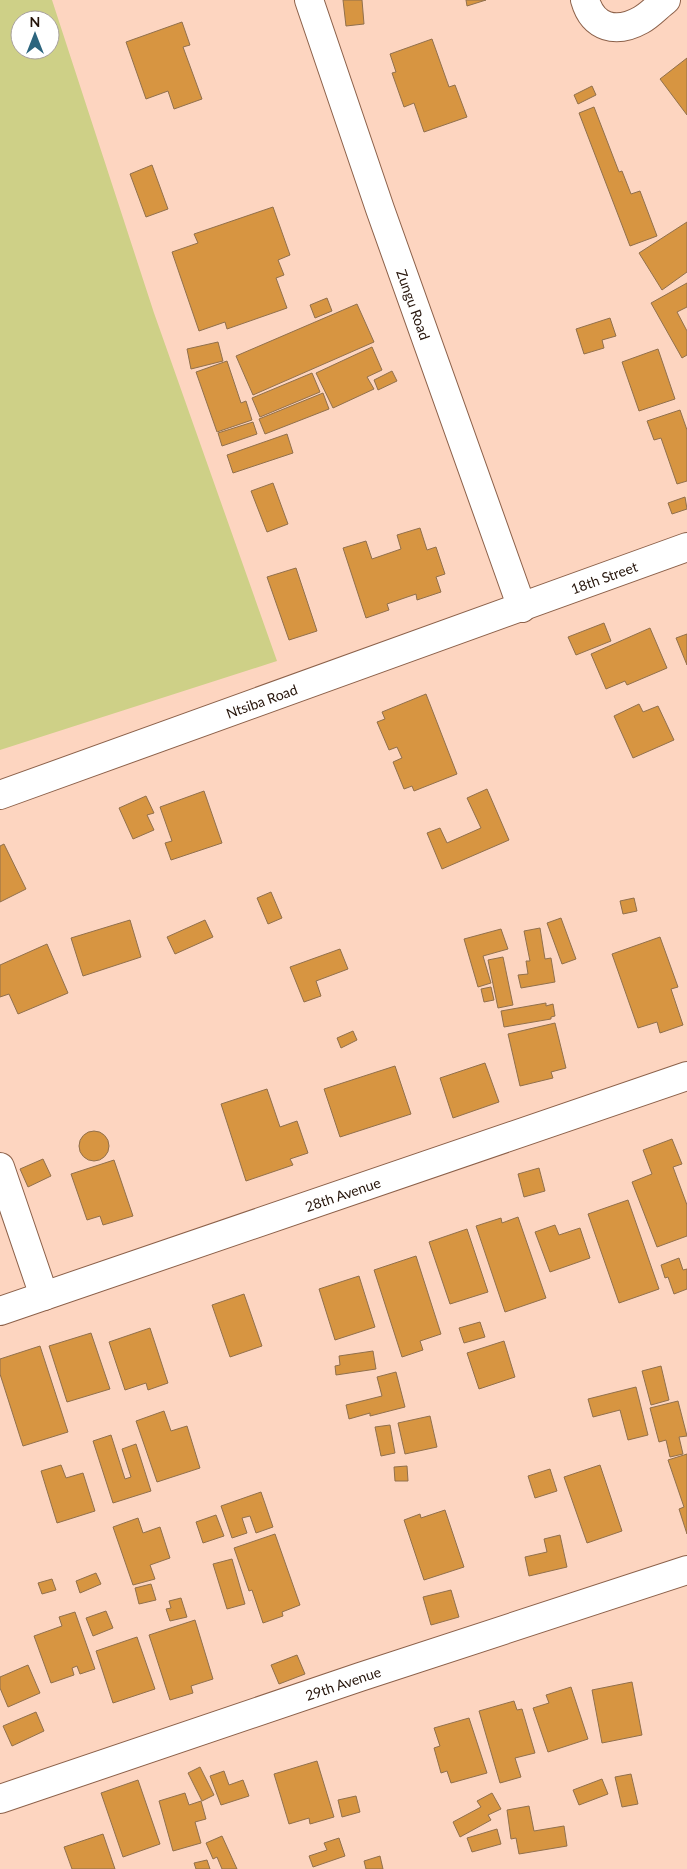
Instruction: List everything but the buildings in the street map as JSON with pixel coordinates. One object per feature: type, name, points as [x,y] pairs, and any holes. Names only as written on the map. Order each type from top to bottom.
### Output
[{"type":"street","name":"Zungu Road","points":[[309,0],[380,209],[522,608]]},
{"type":"street","points":[[585,0],[588,12],[594,20],[603,26],[618,28],[641,20],[666,0]]},
{"type":"street","name":"18th Street","points":[[522,608],[687,547]]},
{"type":"street","name":"Ntsiba Road","points":[[0,795],[522,608]]},
{"type":"street","name":"28th Avenue","points":[[0,1311],[687,1076]]},
{"type":"street","points":[[0,1167],[44,1296]]},
{"type":"street","name":"29th Avenue","points":[[0,1798],[687,1570]]},
{"type":"green space","points":[[0,0],[52,0],[55,10],[10,10],[10,60],[60,60],[60,25],[154,313],[277,661],[0,750]]}]
